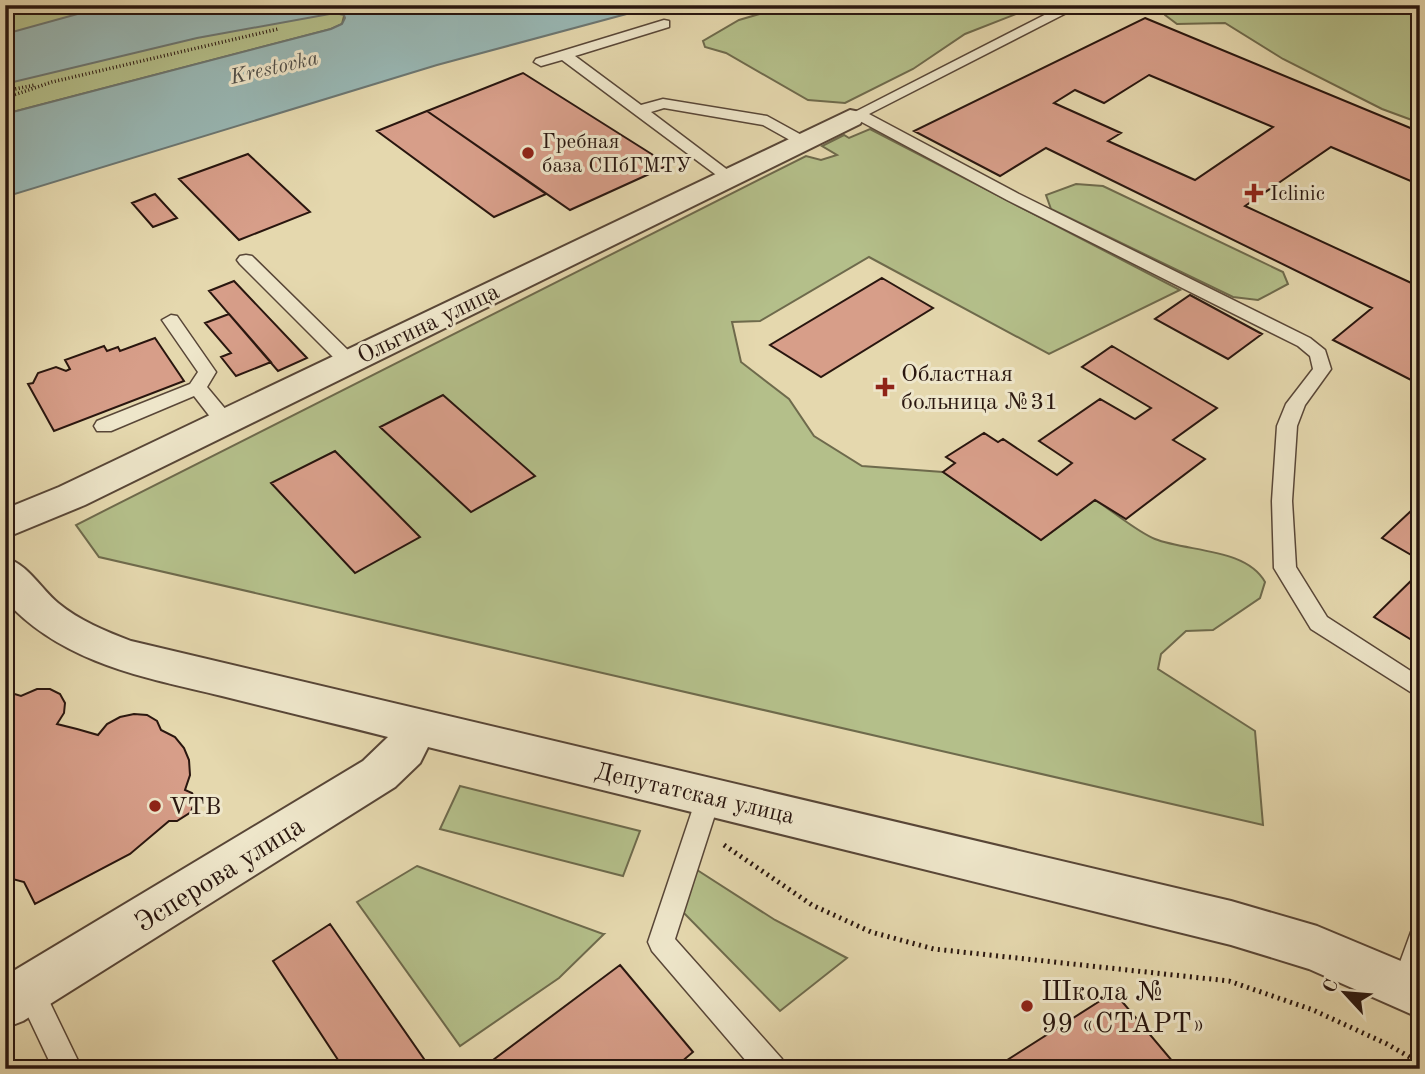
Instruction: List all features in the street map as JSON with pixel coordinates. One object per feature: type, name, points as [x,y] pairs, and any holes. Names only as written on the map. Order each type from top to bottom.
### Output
[{"type":"street","name":"Ольгина улица","points":[[5,524],[72,496],[854,116]]},
{"type":"street","name":"Депутатская улица","points":[[5,572],[42,615],[79,639],[125,656],[417,727],[703,812],[1231,923],[1415,974]]},
{"type":"street","name":"Эсперова улица","points":[[17,997],[379,774],[404,750],[417,727]]},
{"type":"lane","points":[[854,116],[1075,5]]},
{"type":"lane","points":[[541,62],[664,24]]},
{"type":"lane","points":[[564,55],[729,177]]},
{"type":"lane","points":[[639,111],[663,103],[767,121],[802,142]]},
{"type":"lane","points":[[854,116],[1304,342],[1319,354],[1322,369],[1296,404],[1287,426],[1282,501],[1285,568],[1319,623],[1420,689]]},
{"type":"lane","points":[[246,260],[349,362]]},
{"type":"lane","points":[[104,426],[197,388],[207,372],[170,320]]},
{"type":"lane","points":[[197,388],[225,422]]},
{"type":"lane","points":[[703,812],[661,942],[772,1069]]},
{"type":"lane","points":[[17,997],[68,1069]]},
{"type":"path","points":[[5,15],[43,5]]},
{"type":"path","points":[[5,91],[278,29]]},
{"type":"path","points":[[5,98],[52,82]]},
{"type":"path","points":[[703,812],[813,905],[871,932],[933,949],[1229,981],[1313,1010],[1387,1044],[1420,1063]]},
{"type":"green space","points":[[5,5],[382,5],[344,16],[342,24],[331,29],[5,114]]},
{"type":"green space","points":[[790,5],[1039,5],[965,34],[913,69],[845,103],[808,100],[726,53],[705,47],[703,41],[739,20]]},
{"type":"green space","points":[[1164,5],[1420,5],[1420,123],[1382,109],[1283,59],[1225,23],[1177,24],[1165,15]]},
{"type":"green space","points":[[870,129],[1180,290],[1049,354],[869,257],[760,321],[732,322],[741,362],[789,399],[814,436],[862,466],[943,472],[1041,540],[1095,500],[1155,539],[1231,557],[1256,571],[1265,582],[1260,598],[1213,630],[1186,631],[1161,654],[1158,669],[1255,731],[1263,825],[99,557],[76,525],[806,156],[821,160],[837,155],[822,146],[844,135],[849,138]]},
{"type":"green space","points":[[1076,184],[1103,186],[1283,272],[1288,284],[1258,300],[1233,297],[1051,209],[1046,195]]},
{"type":"green space","points":[[460,786],[640,831],[623,876],[440,829]]},
{"type":"green space","points":[[417,866],[604,934],[559,978],[460,1046],[357,902]]},
{"type":"green space","points":[[694,868],[775,920],[847,958],[780,1011],[679,908]]},
{"type":"water","name":"Krestovka","points":[[110,5],[660,5],[437,65],[5,197],[5,114],[331,29],[342,24],[345,18],[344,15],[335,13],[197,38],[5,84],[5,34]]},
{"type":"building","points":[[1145,18],[1420,132],[1420,185],[1331,147],[1245,206],[1420,287],[1420,378],[1415,382],[1333,340],[1372,308],[1046,148],[1000,176],[914,131]],"holes":[[[1149,75],[1273,127],[1195,180],[1108,141],[1121,133],[1054,103],[1075,90],[1104,103]]]},
{"type":"building","points":[[523,73],[669,165],[570,210],[427,111]]},
{"type":"building","points":[[427,111],[546,194],[494,217],[377,131]]},
{"type":"building","points":[[248,154],[310,212],[239,240],[179,179]]},
{"type":"building","points":[[155,194],[177,218],[153,227],[132,203]]},
{"type":"building","points":[[882,278],[933,308],[821,377],[770,345]]},
{"type":"building","points":[[234,281],[307,358],[278,371],[209,291]]},
{"type":"building","points":[[1190,295],[1262,334],[1228,359],[1155,319]]},
{"type":"building","points":[[229,314],[271,362],[236,376],[221,357],[231,353],[205,323]]},
{"type":"building","points":[[155,338],[184,381],[54,431],[28,384],[33,383],[38,373],[56,367],[66,371],[70,369],[65,360],[104,346],[107,351],[118,347],[120,351]]},
{"type":"building","points":[[1112,346],[1217,408],[1173,440],[1205,459],[1126,519],[1095,500],[1041,540],[943,472],[955,463],[946,457],[984,433],[998,442],[1003,439],[1057,475],[1072,463],[1039,441],[1100,399],[1135,419],[1151,408],[1082,367]]},
{"type":"building","points":[[443,395],[535,476],[471,512],[380,427]]},
{"type":"building","points":[[335,451],[420,537],[355,573],[271,483]]},
{"type":"building","points":[[1412,510],[1420,514],[1420,560],[1382,538]]},
{"type":"building","points":[[1420,572],[1420,645],[1374,617]]},
{"type":"building","points":[[37,689],[50,689],[60,694],[65,703],[64,713],[57,724],[98,735],[107,724],[120,717],[147,715],[157,721],[161,730],[175,737],[184,748],[189,760],[190,775],[185,790],[192,793],[195,799],[191,812],[177,821],[169,821],[130,854],[35,904],[24,882],[5,877],[5,691],[21,696]]},
{"type":"building","points":[[330,924],[431,1069],[344,1069],[273,961]]},
{"type":"building","points":[[620,965],[693,1052],[673,1069],[481,1069]]},
{"type":"building","points":[[1114,992],[1179,1069],[993,1069]]},
{"type":"place","name":"Гребная база СПбГМТУ","points":[[528,153]]},
{"type":"place","name":"Iclinic","points":[[1254,193]]},
{"type":"place","name":"Областная больница №31","points":[[885,387]]},
{"type":"place","name":"VTB","points":[[155,806]]},
{"type":"place","name":"Школа № 99 «СТАРТ»","points":[[1027,1006]]}]
